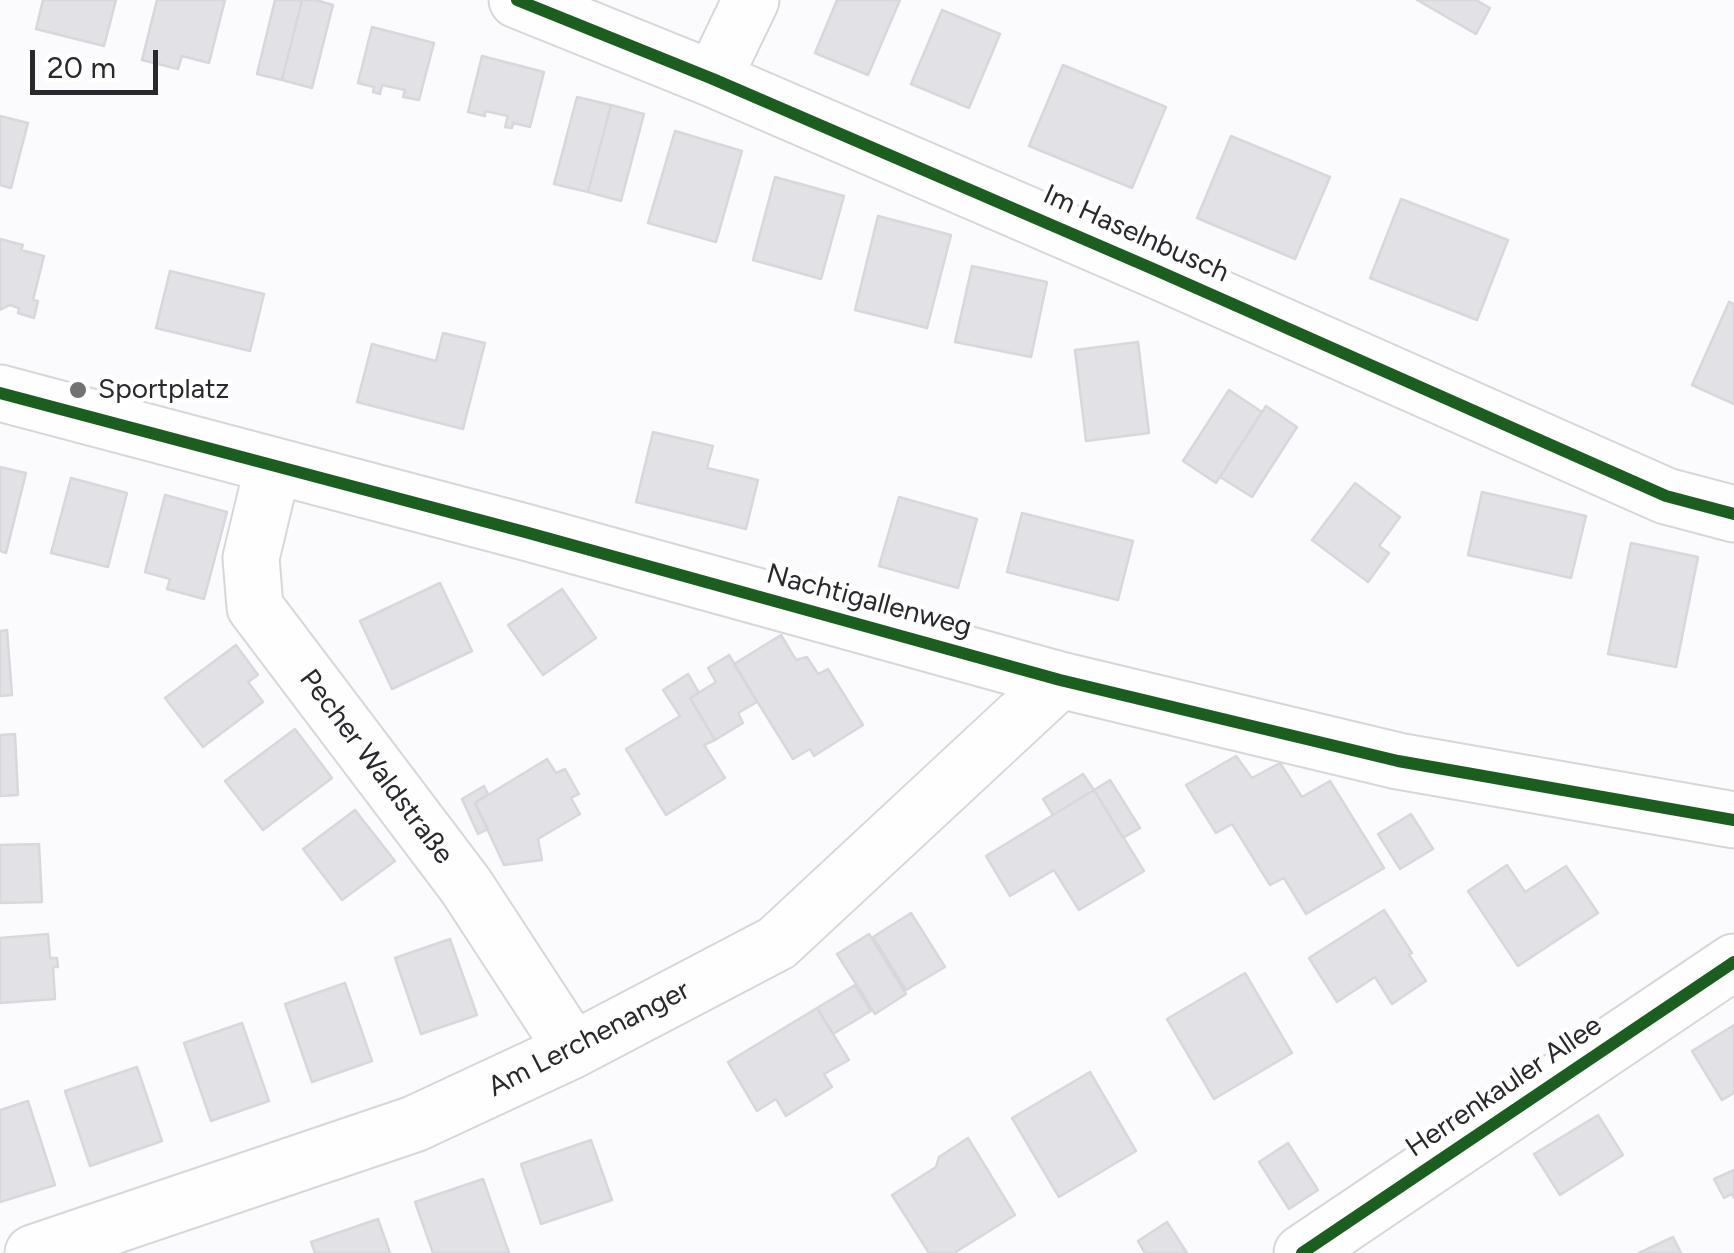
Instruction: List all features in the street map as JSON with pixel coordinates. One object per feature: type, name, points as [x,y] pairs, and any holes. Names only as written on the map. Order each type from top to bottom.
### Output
[{"type":"street","name":"Im Haselnbusch","points":[[517,0],[713,79],[1158,271],[1666,496],[1734,514]]},
{"type":"street","points":[[713,79],[752,0]]},
{"type":"street","name":"Nachtigallenweg","points":[[0,393],[525,532],[1060,680],[1398,761],[1734,820]]},
{"type":"street","name":"Pecher Waldstraße","points":[[273,466],[251,558],[255,607],[466,886],[573,1050]]},
{"type":"street","name":"Am Lerchenanger","points":[[34,1253],[414,1124],[573,1050],[777,944],[1060,680]]},
{"type":"street","name":"Herrenkauler Allee","points":[[1302,1253],[1734,962]]},
{"type":"building","points":[[43,0],[116,0],[104,46],[36,29]]},
{"type":"building","points":[[157,0],[225,0],[209,63],[182,56],[178,69],[142,60]]},
{"type":"building","points":[[275,0],[302,0],[282,80],[257,74]]},
{"type":"building","points":[[302,0],[333,5],[312,88],[282,80]]},
{"type":"building","points":[[837,0],[900,0],[868,75],[815,53]]},
{"type":"building","points":[[1417,0],[1476,0],[1490,8],[1476,34]]},
{"type":"building","points":[[942,10],[1000,34],[969,108],[911,84]]},
{"type":"building","points":[[372,27],[434,43],[419,100],[403,97],[405,90],[382,85],[380,94],[373,92],[374,87],[358,83]]},
{"type":"building","points":[[482,56],[544,72],[530,127],[513,123],[512,128],[505,127],[508,116],[468,112]]},
{"type":"building","points":[[1063,65],[1166,107],[1132,188],[1029,146]]},
{"type":"building","points":[[577,97],[611,105],[588,192],[554,184]]},
{"type":"building","points":[[611,105],[644,114],[621,201],[588,192]]},
{"type":"building","points":[[0,116],[28,123],[11,188],[0,185]]},
{"type":"building","points":[[675,131],[742,151],[716,242],[648,223]]},
{"type":"building","points":[[1231,136],[1330,177],[1295,259],[1197,218]]},
{"type":"building","points":[[775,177],[844,196],[821,279],[753,260]]},
{"type":"building","points":[[1401,199],[1508,240],[1477,320],[1370,278]]},
{"type":"building","points":[[878,216],[951,235],[927,328],[855,310]]},
{"type":"building","points":[[0,239],[44,256],[33,300],[38,301],[34,318],[18,313],[19,308],[10,305],[0,310]]},
{"type":"building","points":[[972,266],[1047,282],[1031,357],[955,342]]},
{"type":"building","points":[[170,271],[264,294],[250,351],[156,328]]},
{"type":"building","points":[[1729,302],[1734,304],[1734,404],[1692,385]]},
{"type":"building","points":[[443,333],[485,343],[463,429],[357,402],[372,344],[436,361]]},
{"type":"building","points":[[1138,342],[1149,433],[1086,441],[1075,350]]},
{"type":"building","points":[[1229,390],[1262,412],[1216,483],[1183,461]]},
{"type":"building","points":[[1266,406],[1297,427],[1252,497],[1220,477]]},
{"type":"building","points":[[653,432],[713,446],[707,468],[758,480],[746,529],[636,502]]},
{"type":"building","points":[[0,467],[26,473],[6,553],[0,551]]},
{"type":"building","points":[[71,478],[127,493],[108,567],[51,553]]},
{"type":"building","points":[[1355,483],[1400,517],[1379,546],[1389,553],[1368,582],[1312,540]]},
{"type":"building","points":[[1482,492],[1586,516],[1571,578],[1468,555]]},
{"type":"building","points":[[165,495],[227,512],[204,599],[167,589],[170,579],[145,572]]},
{"type":"building","points":[[899,497],[977,519],[958,588],[879,566]]},
{"type":"building","points":[[1022,513],[1133,541],[1118,600],[1007,572]]},
{"type":"building","points":[[1631,543],[1698,557],[1676,667],[1608,654]]},
{"type":"building","points":[[440,583],[472,651],[392,689],[360,621]]},
{"type":"building","points":[[562,589],[596,638],[543,675],[508,625]]},
{"type":"building","points":[[7,630],[12,695],[0,696],[0,631]]},
{"type":"building","points":[[781,635],[796,660],[807,657],[818,674],[828,669],[863,725],[814,756],[810,749],[793,759],[734,664]]},
{"type":"building","points":[[236,645],[258,675],[248,682],[263,702],[203,747],[165,698]]},
{"type":"building","points":[[729,655],[757,702],[738,713],[743,723],[715,740],[690,698],[716,682],[708,668]]},
{"type":"building","points":[[688,674],[699,693],[690,698],[715,740],[704,745],[725,778],[666,815],[626,749],[680,716],[663,690]]},
{"type":"building","points":[[295,729],[332,778],[263,830],[225,781]]},
{"type":"building","points":[[15,734],[18,795],[0,796],[0,735]]},
{"type":"building","points":[[1236,756],[1252,778],[1280,763],[1302,797],[1330,781],[1384,868],[1306,914],[1284,878],[1270,885],[1232,824],[1216,833],[1186,785]]},
{"type":"building","points":[[547,759],[556,773],[565,769],[579,794],[571,798],[580,814],[538,839],[542,860],[504,865],[475,803]]},
{"type":"building","points":[[1083,774],[1094,790],[1053,815],[1043,799]]},
{"type":"building","points":[[1110,780],[1140,828],[1123,838],[1094,790]]},
{"type":"building","points":[[484,786],[488,794],[475,803],[488,829],[478,834],[462,799]]},
{"type":"building","points":[[1094,790],[1144,871],[1079,910],[1054,870],[1010,896],[986,856]]},
{"type":"building","points":[[355,810],[395,861],[342,900],[303,849]]},
{"type":"building","points":[[1411,814],[1433,849],[1400,869],[1378,834]]},
{"type":"building","points":[[39,844],[42,902],[0,903],[0,845]]},
{"type":"building","points":[[1507,865],[1525,892],[1566,866],[1598,913],[1518,966],[1468,891]]},
{"type":"building","points":[[1384,910],[1426,981],[1392,1004],[1375,977],[1337,1002],[1309,958]]},
{"type":"building","points":[[911,913],[945,967],[906,990],[873,937]]},
{"type":"building","points":[[48,934],[50,958],[57,958],[58,967],[53,967],[55,999],[0,1003],[0,938]]},
{"type":"building","points":[[869,934],[906,994],[875,1014],[837,954]]},
{"type":"building","points":[[450,939],[477,1015],[421,1034],[395,958]]},
{"type":"building","points":[[1245,973],[1292,1053],[1214,1099],[1167,1019]]},
{"type":"building","points":[[345,983],[372,1061],[312,1082],[285,1004]]},
{"type":"building","points":[[855,985],[871,1011],[833,1034],[817,1008]]},
{"type":"building","points":[[817,1008],[849,1060],[824,1074],[832,1087],[786,1116],[776,1099],[757,1111],[728,1062]]},
{"type":"building","points":[[242,1023],[269,1101],[211,1121],[184,1043]]},
{"type":"building","points":[[1734,1025],[1734,1093],[1722,1100],[1692,1051]]},
{"type":"building","points":[[137,1067],[162,1141],[90,1166],[65,1091]]},
{"type":"building","points":[[1090,1072],[1136,1151],[1059,1197],[1012,1118]]},
{"type":"building","points":[[28,1101],[55,1185],[0,1202],[0,1110]]},
{"type":"building","points":[[1598,1115],[1623,1155],[1560,1195],[1534,1154]]},
{"type":"building","points":[[968,1138],[1015,1215],[954,1253],[929,1253],[892,1195],[936,1167],[939,1157]]},
{"type":"building","points":[[591,1140],[612,1200],[541,1224],[521,1164]]},
{"type":"building","points":[[1288,1143],[1318,1190],[1289,1209],[1259,1162]]},
{"type":"building","points":[[1734,1170],[1734,1198],[1732,1194],[1724,1198],[1714,1179]]},
{"type":"building","points":[[483,1179],[509,1253],[433,1253],[415,1202]]},
{"type":"building","points":[[378,1219],[390,1253],[315,1253],[311,1242]]},
{"type":"building","points":[[1167,1222],[1187,1253],[1145,1253],[1138,1241]]},
{"type":"building","points":[[1673,1237],[1681,1253],[1639,1253]]},
{"type":"cycle path","points":[[517,0],[713,79],[1158,271],[1666,496],[1734,514]]},
{"type":"cycle path","points":[[0,393],[525,532],[1060,680],[1398,761],[1734,820]]},
{"type":"cycle path","points":[[1302,1253],[1734,962]]},
{"type":"place","name":"Sportplatz","points":[[78,390]]}]
